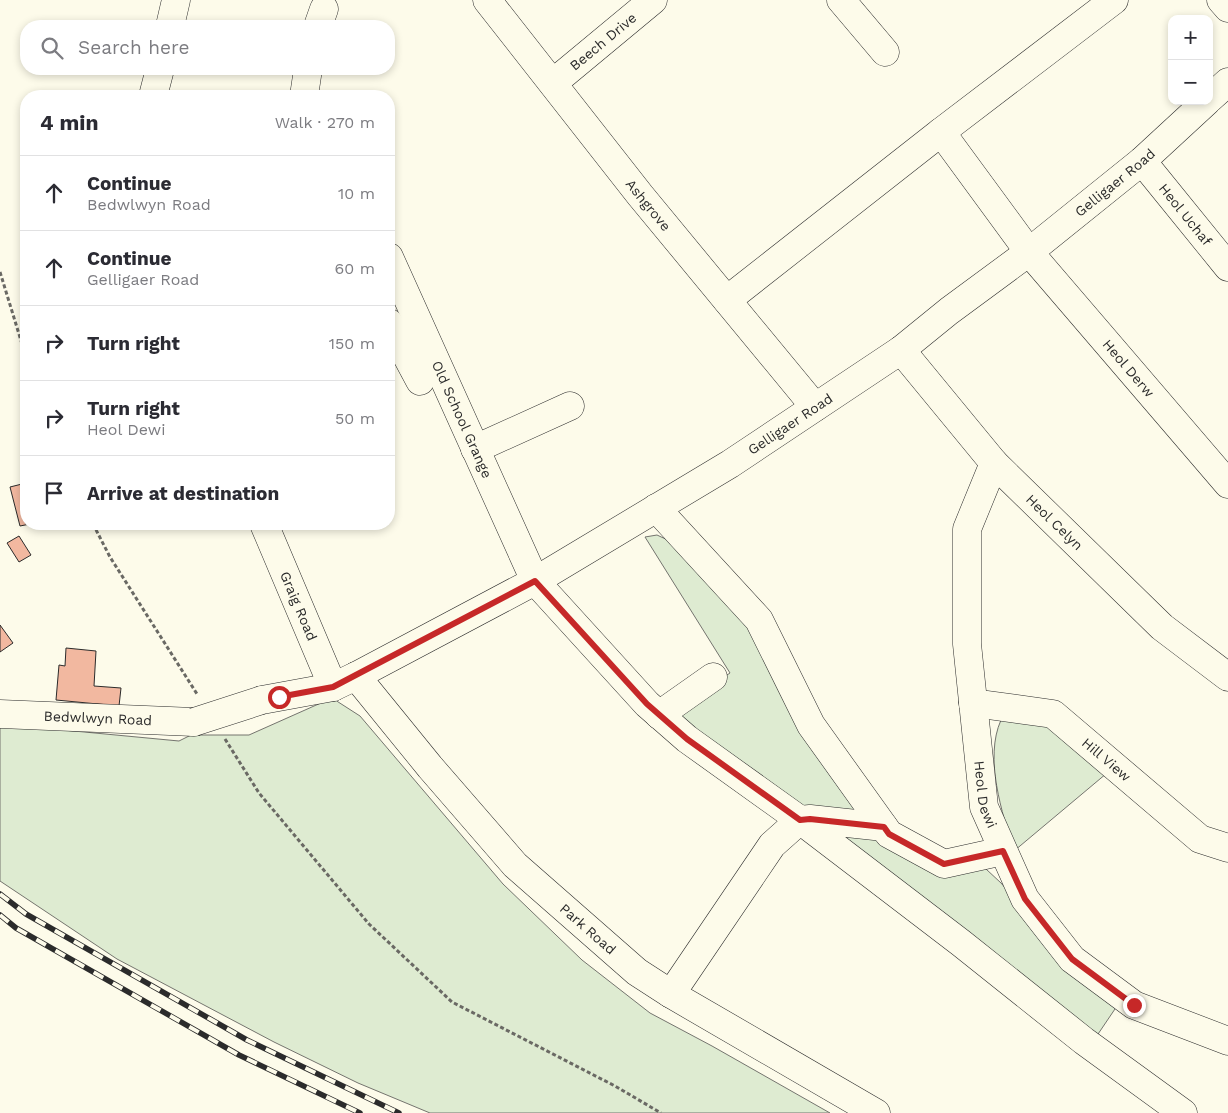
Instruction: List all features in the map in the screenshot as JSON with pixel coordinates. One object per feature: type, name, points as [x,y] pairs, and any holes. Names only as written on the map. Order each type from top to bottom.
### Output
[{"type":"street","points":[[171,20],[176,0]]},
{"type":"street","name":"Ashgrove","points":[[487,0],[640,195],[815,407]]},
{"type":"street","name":"Beech Drive","points":[[553,84],[653,0]]},
{"type":"street","points":[[841,0],[885,52]]},
{"type":"street","points":[[727,300],[941,132],[1114,0]]},
{"type":"street","points":[[1221,0],[1228,8]]},
{"type":"street","points":[[155,90],[158,75]]},
{"type":"street","points":[[305,90],[307,75]]},
{"type":"street","name":"Gelligaer Road","points":[[1213,96],[1228,82]]},
{"type":"street","name":"Gelligaer Road","points":[[345,681],[535,581],[730,464],[901,350],[949,311],[1029,252],[1142,161],[1203,105]]},
{"type":"street","name":"Heol Derw","points":[[941,132],[1029,252],[1228,484]]},
{"type":"street","name":"Heol Uchaf","points":[[1142,161],[1228,267]]},
{"type":"street","name":"Old School Grange","points":[[395,270],[535,581],[610,666],[659,715],[687,739],[800,820],[961,943],[1092,1047],[1182,1113]]},
{"type":"street","points":[[395,334],[420,381]]},
{"type":"street","name":"Heol Celyn","points":[[901,350],[994,463],[1162,627],[1228,677]]},
{"type":"street","points":[[475,449],[570,406]]},
{"type":"street","name":"Heol Dewi","points":[[994,463],[967,529],[967,644],[984,807],[1025,899],[1072,959],[1134,1005],[1228,1042]]},
{"type":"street","points":[[656,508],[759,620],[811,725],[889,834],[944,864],[1003,851]]},
{"type":"street","name":"Graig Road","points":[[267,530],[345,681]]},
{"type":"street","points":[[659,715],[713,677]]},
{"type":"street","name":"Bedwlwyn Road","points":[[0,714],[194,722],[262,700],[345,681]]},
{"type":"street","name":"Park Road","points":[[345,681],[430,767],[515,865],[638,972],[671,994],[876,1113]]},
{"type":"street","name":"Hill View","points":[[973,703],[1053,714],[1200,839],[1228,848]]},
{"type":"street","points":[[671,994],[772,844],[800,820],[810,819],[884,827]]},
{"type":"path","points":[[0,272],[20,337]]},
{"type":"path","points":[[96,530],[110,558],[198,695]]},
{"type":"path","points":[[223,736],[258,793],[369,924],[452,1002],[615,1086],[661,1113]]},
{"type":"green space","points":[[657,535],[672,542],[732,597],[886,837],[986,869],[1001,883],[1067,959],[1117,1006],[1094,1040],[677,721],[682,705],[730,673],[645,537]]},
{"type":"green space","points":[[332,698],[360,716],[503,884],[582,960],[650,1013],[830,1113],[430,1113],[358,1083],[274,1042],[117,959],[0,881],[0,724],[179,741],[191,735],[249,735]]},
{"type":"green space","points":[[1041,716],[1113,768],[1014,851],[1000,803],[994,768],[996,735],[1001,720]]},
{"type":"building","points":[[20,484],[20,526],[10,487]]},
{"type":"building","points":[[19,536],[31,555],[19,562],[7,543]]},
{"type":"building","points":[[0,625],[13,643],[0,652]]},
{"type":"building","points":[[66,648],[96,651],[94,686],[121,688],[119,706],[56,700],[59,665],[65,666]]},
{"type":"railway","points":[[0,894],[26,914],[247,1040],[399,1113]]},
{"type":"railway","points":[[0,915],[16,928],[239,1055],[360,1113]]},
{"type":"route","points":[[279,697],[333,687],[535,581],[610,666],[647,704],[687,739],[800,820],[810,819],[884,827],[889,834],[944,864],[1003,851],[1025,899],[1072,959],[1134,1005]]}]
